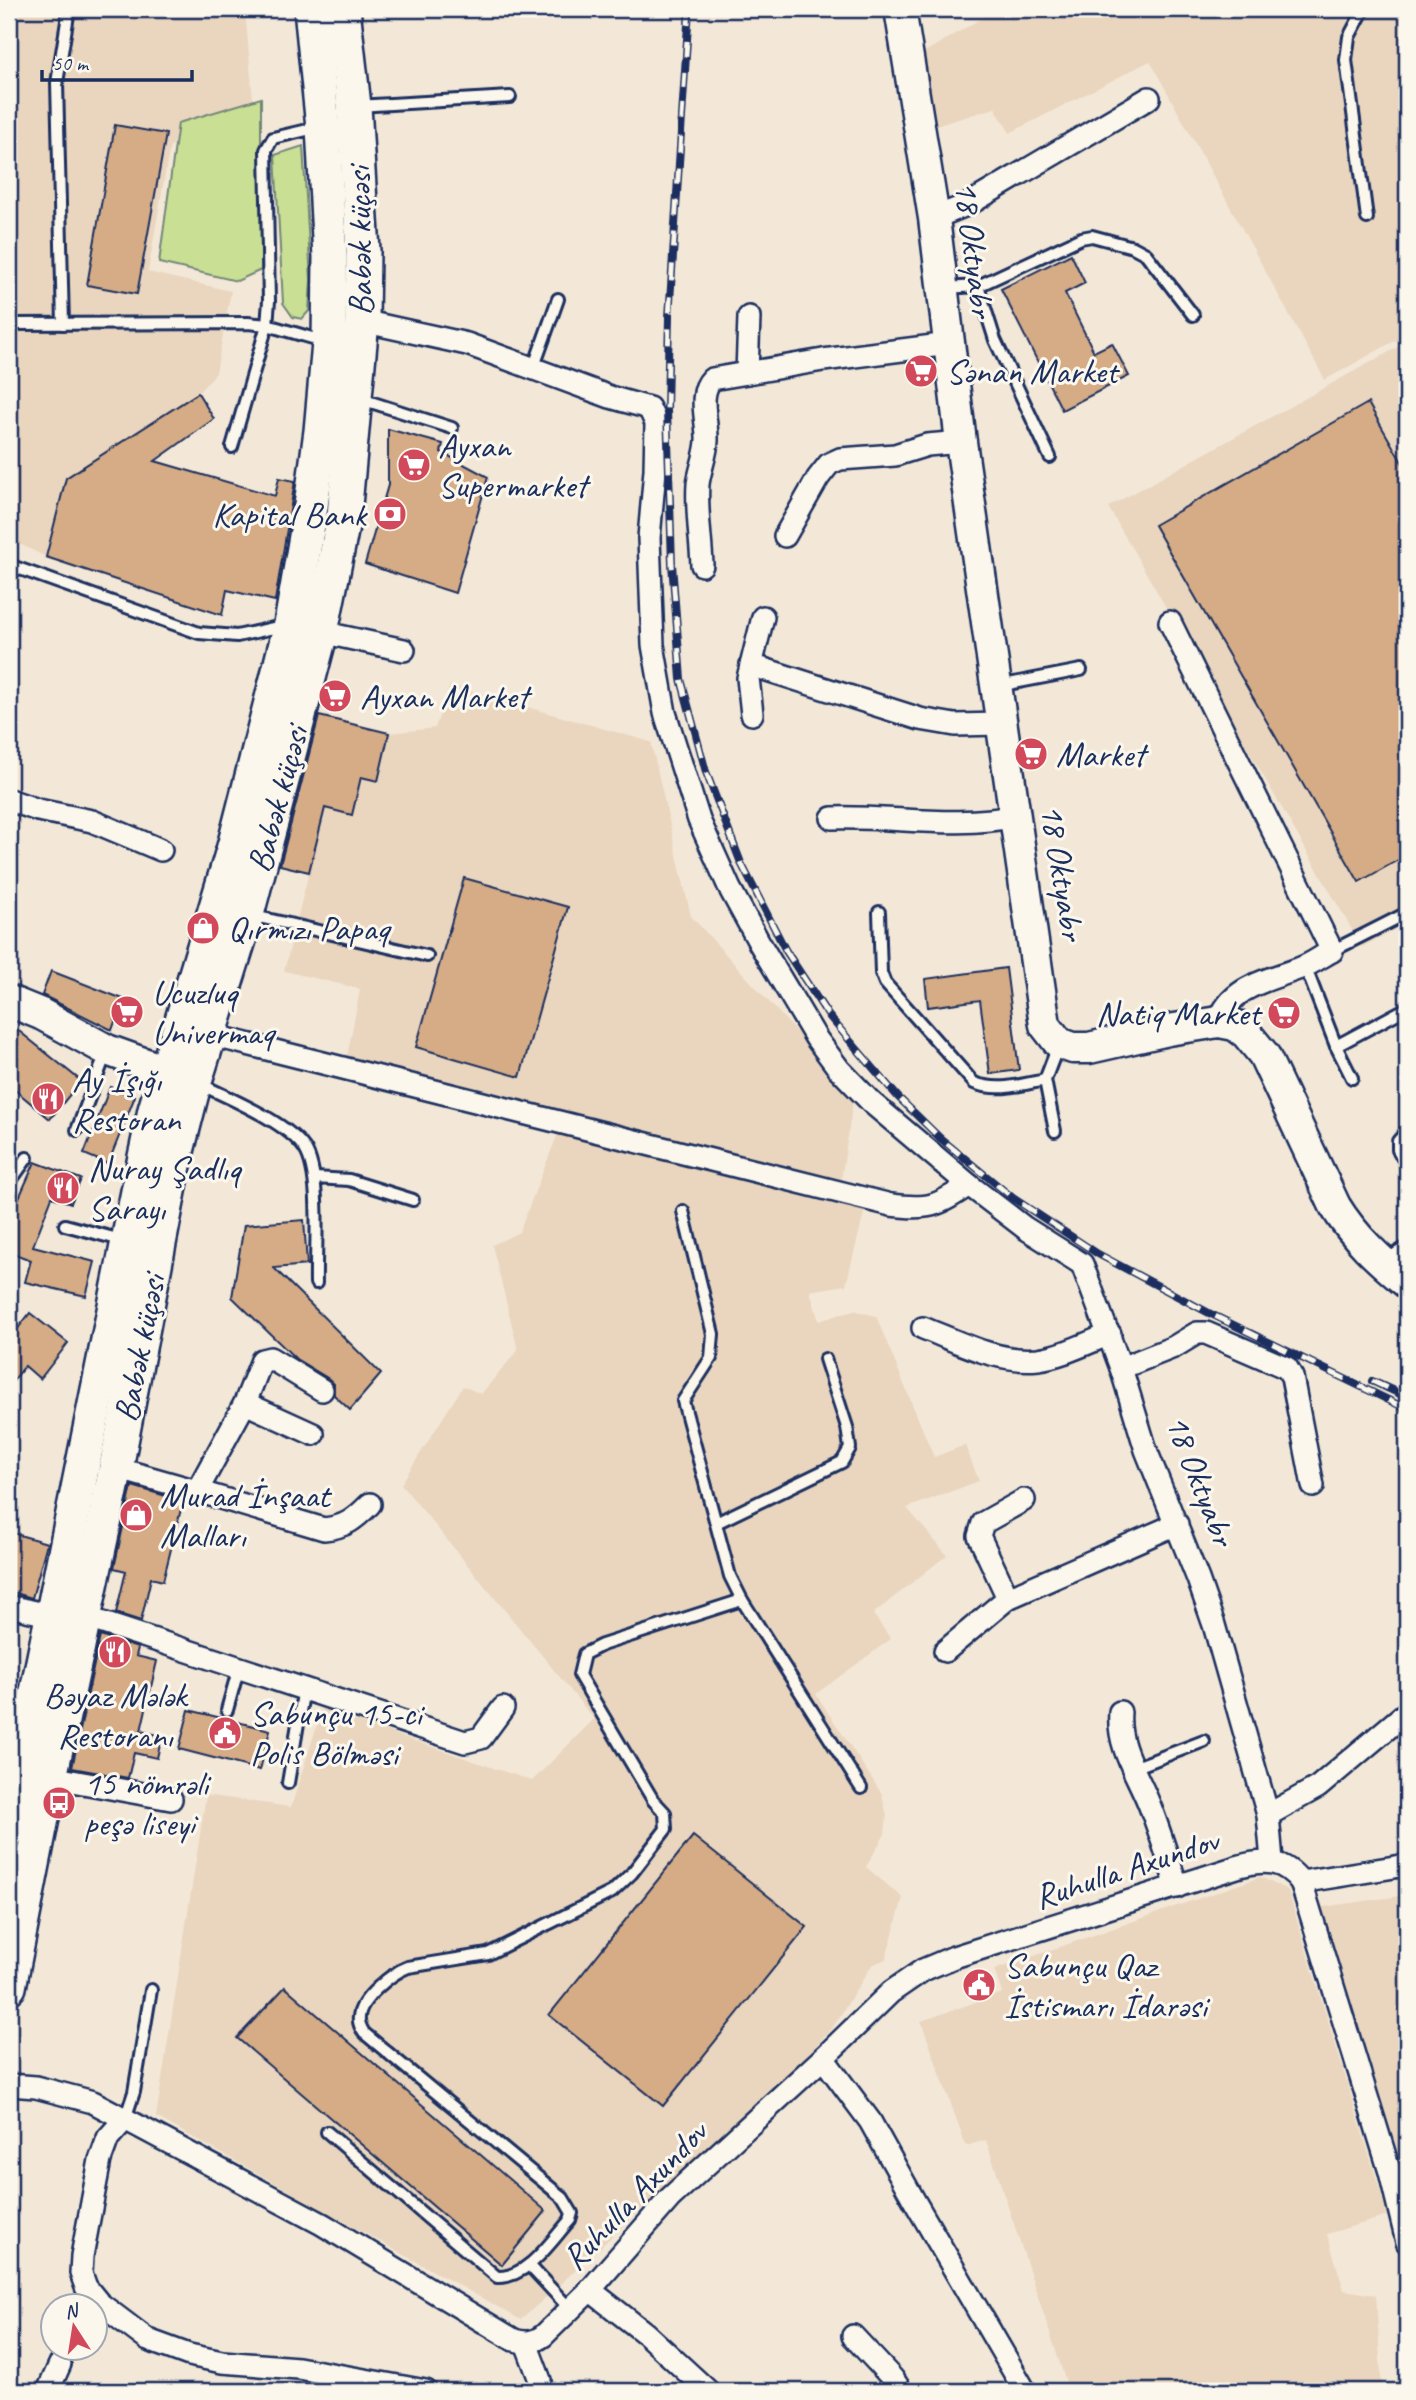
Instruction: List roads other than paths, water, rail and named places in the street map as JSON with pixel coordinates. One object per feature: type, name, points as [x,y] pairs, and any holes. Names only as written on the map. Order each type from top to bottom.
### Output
[{"type":"main road","name":"Babək küçəsi","points":[[9,1987],[50,1777],[69,1616],[128,1241],[155,1110],[211,1035],[247,914],[306,628],[310,513],[329,343],[330,257],[323,127],[311,9]]},
{"type":"main road","name":"Babək küçəsi","points":[[9,1830],[69,1616],[116,1468],[176,1155],[181,1076],[234,847],[344,516],[362,321],[363,251],[354,106],[343,9]]},
{"type":"street","name":"18 Oktyabr","points":[[900,9],[934,218],[961,442],[1034,937],[1042,1008],[1045,1025],[1059,1043]]},
{"type":"street","points":[[934,218],[970,205],[1149,99]]},
{"type":"street","points":[[747,373],[749,317]]},
{"type":"street","name":"18 Oktyabr","points":[[362,321],[467,344],[610,397],[649,408],[656,423],[649,538],[653,645],[665,713],[699,820],[730,889],[760,944],[816,1038],[839,1069],[872,1103],[969,1185],[1025,1228],[1082,1264],[1110,1334],[1146,1450],[1214,1625],[1268,1815],[1272,1861]]},
{"type":"street","points":[[702,565],[698,485],[707,446],[708,422],[703,394],[705,386],[712,379],[822,360],[949,344]]},
{"type":"street","points":[[785,536],[818,478],[829,464],[840,458],[895,454],[927,445],[961,442]]},
{"type":"street","points":[[752,714],[748,678],[763,617]]},
{"type":"street","points":[[1170,622],[1332,951],[1305,966],[1243,989],[1222,1010],[1219,1021]]},
{"type":"street","points":[[306,628],[404,650]]},
{"type":"street","points":[[751,665],[920,719],[955,725],[1001,724]]},
{"type":"street","points":[[9,800],[38,810],[92,821],[161,850]]},
{"type":"street","points":[[832,818],[963,823],[1016,816]]},
{"type":"street","points":[[9,1001],[41,1014],[107,1050],[181,1076]]},
{"type":"street","points":[[1059,1043],[1073,1048],[1088,1048],[1219,1021],[1235,1025],[1246,1033],[1264,1055],[1335,1206],[1353,1233],[1395,1254],[1407,1283]]},
{"type":"street","points":[[211,1035],[891,1205],[919,1209],[937,1205],[969,1185]]},
{"type":"street","points":[[923,1328],[990,1354],[1015,1359],[1039,1359],[1110,1334]]},
{"type":"street","points":[[1121,1368],[1174,1347],[1197,1333],[1206,1333],[1287,1368],[1292,1377],[1313,1486]]},
{"type":"street","points":[[197,1491],[245,1403],[262,1360],[270,1358],[322,1390]]},
{"type":"street","points":[[245,1403],[313,1434]]},
{"type":"street","points":[[116,1468],[324,1529],[340,1528],[351,1523],[370,1504]]},
{"type":"street","points":[[1008,1598],[979,1536],[983,1523],[1024,1500]]},
{"type":"street","points":[[945,1651],[1008,1598],[1177,1524]]},
{"type":"street","points":[[9,1606],[69,1616],[239,1667],[465,1742],[481,1738],[503,1708]]},
{"type":"street","points":[[1120,1712],[1119,1725],[1123,1745],[1131,1769],[1151,1808],[1177,1887]]},
{"type":"street","points":[[1268,1815],[1318,1787],[1407,1712]]},
{"type":"street","points":[[50,1777],[171,1799]]},
{"type":"street","name":"Ruhulla Axundov","points":[[526,2343],[537,2341],[590,2290],[670,2198],[891,1992],[923,1970],[954,1957],[1240,1866],[1272,1861],[1294,1873],[1301,1882]]},
{"type":"street","points":[[1407,1865],[1301,1882],[1396,2194],[1407,2242]]},
{"type":"street","points":[[823,2058],[870,2121],[1025,2391]]},
{"type":"street","points":[[9,2085],[36,2087],[93,2102],[322,2224],[514,2340],[526,2343],[540,2380],[538,2391]]},
{"type":"street","points":[[125,2119],[108,2138],[100,2160],[82,2256],[81,2273],[86,2287],[99,2303],[148,2340],[189,2355],[222,2362],[298,2368],[426,2391]]},
{"type":"street","points":[[590,2290],[645,2333],[708,2391]]},
{"type":"street","points":[[853,2336],[901,2391]]},
{"type":"street","points":[[48,2391],[60,2364]]},
{"type":"lane","points":[[63,324],[57,83],[69,9]]},
{"type":"lane","points":[[1364,9],[1349,37],[1346,60],[1367,218]]},
{"type":"lane","points":[[354,106],[510,97]]},
{"type":"lane","points":[[232,447],[267,325],[269,301],[266,150],[273,138],[323,127]]},
{"type":"lane","points":[[943,288],[978,286],[1081,238],[1092,236],[1133,247],[1146,254],[1193,315]]},
{"type":"lane","points":[[978,286],[995,340],[1050,457]]},
{"type":"lane","points":[[533,369],[558,299]]},
{"type":"lane","points":[[9,324],[248,323],[267,325],[329,343]]},
{"type":"lane","points":[[356,398],[452,428]]},
{"type":"lane","points":[[9,565],[199,634],[237,636],[306,628]]},
{"type":"lane","points":[[996,687],[1081,670]]},
{"type":"lane","points":[[879,912],[881,973],[885,983],[965,1075],[974,1083],[988,1088],[1045,1080]]},
{"type":"lane","points":[[1332,951],[1407,913]]},
{"type":"lane","points":[[247,914],[427,956]]},
{"type":"lane","points":[[1305,966],[1336,1046],[1352,1078]]},
{"type":"lane","points":[[1336,1046],[1407,1008]]},
{"type":"lane","points":[[1055,1131],[1045,1080],[1059,1043]]},
{"type":"lane","points":[[77,1130],[107,1050]]},
{"type":"lane","points":[[181,1076],[261,1114],[305,1149],[315,1178],[316,1283]]},
{"type":"lane","points":[[1407,1131],[1398,1141],[1398,1150],[1407,1164]]},
{"type":"lane","points":[[9,1183],[27,1158]]},
{"type":"lane","points":[[315,1178],[349,1180],[413,1200]]},
{"type":"lane","points":[[684,1210],[713,1334],[711,1358],[683,1401],[730,1576],[742,1600],[860,1788]]},
{"type":"lane","points":[[65,1226],[128,1241]]},
{"type":"lane","points":[[716,1523],[842,1462],[850,1448],[847,1427],[825,1359]]},
{"type":"lane","points":[[327,2132],[497,2277],[515,2274],[529,2264],[570,2220],[572,2213],[563,2198],[364,2033],[358,2015],[396,1971],[488,1954],[612,1892],[632,1873],[666,1829],[665,1813],[653,1800],[579,1675],[584,1654],[602,1645],[742,1600]]},
{"type":"lane","points":[[227,1710],[239,1667]]},
{"type":"lane","points":[[288,1783],[304,1688]]},
{"type":"lane","points":[[1131,1769],[1204,1741]]},
{"type":"lane","points":[[125,2119],[134,2092],[151,1990]]},
{"type":"lane","points":[[529,2264],[570,2309]]},
{"type":"railway","points":[[689,9],[669,317],[667,410],[672,564],[681,679],[706,772],[741,863],[786,951],[828,1015],[898,1097],[940,1138],[1013,1198],[1098,1254],[1209,1313],[1407,1409]]},
{"type":"railway","points":[[1372,1381],[1407,1397]]},
{"type":"place","name":"Sənan Market","points":[[921,371]]},
{"type":"place","name":"Ayxan Supermarket","points":[[414,465]]},
{"type":"place","name":"Kapital Bank","points":[[390,514]]},
{"type":"place","name":"Ayxan Market","points":[[335,696]]},
{"type":"place","name":"Market","points":[[1031,754]]},
{"type":"place","name":"Qırmızı Papaq","points":[[203,928]]},
{"type":"place","name":"Ucuzluq Univermaq","points":[[127,1012]]},
{"type":"place","name":"Natiq Market","points":[[1284,1013]]},
{"type":"place","name":"Ay İşığı Restoran","points":[[48,1099]]},
{"type":"place","name":"Nuray Şadlıq Sarayı","points":[[63,1188]]},
{"type":"place","name":"Murad İnşaat Malları","points":[[136,1515]]},
{"type":"place","name":"Bəyaz Mələk Restoranı","points":[[115,1652]]},
{"type":"place","name":"Sabunçu 15-ci Polis Bölməsi","points":[[225,1733]]},
{"type":"place","name":"15 nömrәli peşә liseyi","points":[[59,1803]]},
{"type":"place","name":"Sabunçu Qaz İstismarı İdarəsi","points":[[979,1985]]}]
